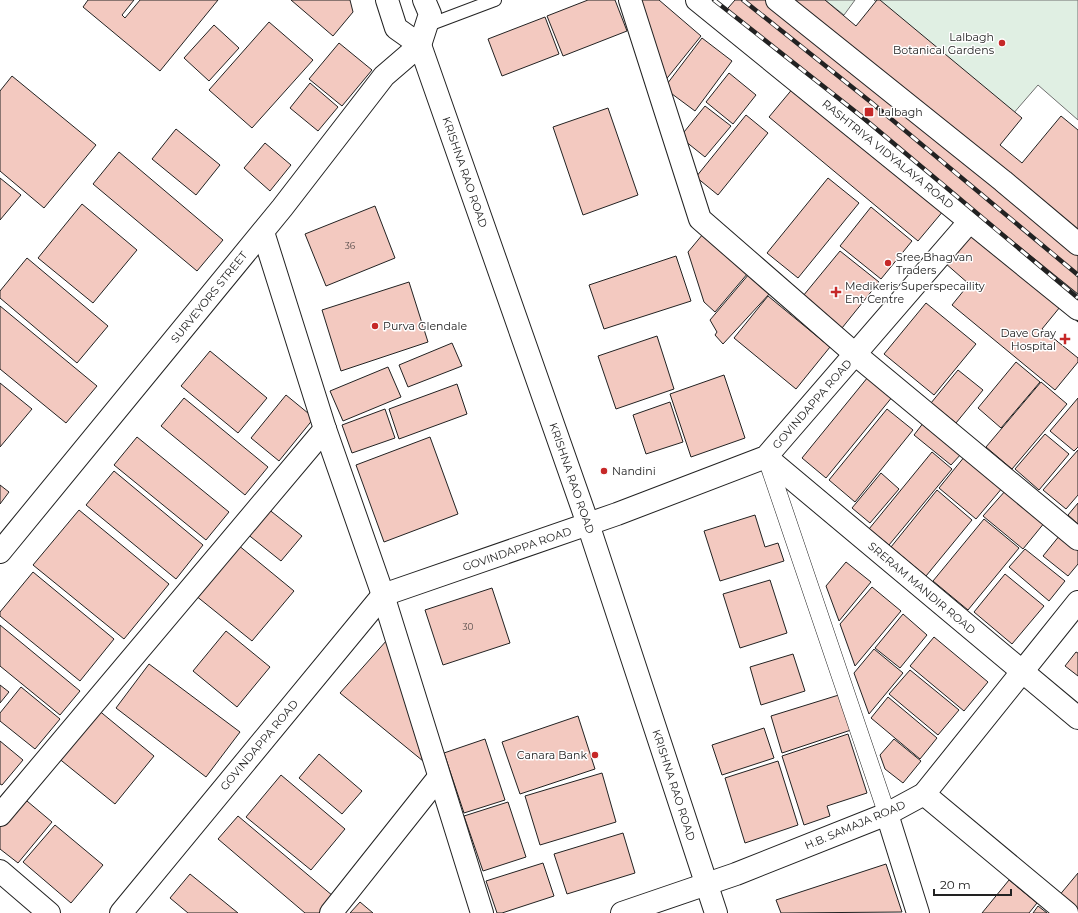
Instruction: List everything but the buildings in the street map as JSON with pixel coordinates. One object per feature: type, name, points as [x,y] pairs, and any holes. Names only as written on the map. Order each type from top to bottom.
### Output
[{"type":"street","points":[[387,0],[396,28],[423,36]]},
{"type":"street","name":"KRISHNA RAO ROAD","points":[[424,0],[430,14],[423,36],[588,524],[716,913]]},
{"type":"street","points":[[630,0],[700,219],[855,354],[1078,539]]},
{"type":"street","name":"RASHTRIYA VIDYALAYA ROAD","points":[[697,0],[1078,309]]},
{"type":"street","points":[[777,0],[1003,181],[1078,244]]},
{"type":"street","name":"SURVEYORS STREET","points":[[0,552],[263,232],[384,76],[423,36]]},
{"type":"street","name":"GOVINDAPPA ROAD","points":[[120,913],[383,595],[588,524],[766,457],[970,221]]},
{"type":"street","points":[[263,232],[325,429],[383,595],[438,777],[482,913]]},
{"type":"street","points":[[0,815],[325,429]]},
{"type":"street","points":[[766,457],[887,814],[918,913]]},
{"type":"street","name":"SRERAM MANDIR ROAD","points":[[766,457],[1078,718]]},
{"type":"street","name":"H.B. SAMAJA ROAD","points":[[622,913],[736,874],[887,814],[924,794],[1078,602]]},
{"type":"street","points":[[331,913],[438,777]]},
{"type":"street","points":[[924,794],[1067,913]]},
{"type":"street","points":[[0,871],[49,913]]},
{"type":"lane","points":[[423,36],[495,0]]},
{"type":"green space","points":[[825,0],[855,0],[844,15]]},
{"type":"green space","name":"Lalbagh Botanical Gardens","points":[[874,0],[1078,0],[1078,120],[1038,85],[1012,115]]},
{"type":"railway","points":[[714,0],[861,116],[1078,298]]},
{"type":"railway","points":[[743,0],[872,103],[1078,275]]},
{"type":"place","name":"Lalbagh Botanical Gardens","points":[[1002,43]]},
{"type":"place","name":"Lalbagh","points":[[869,112]]},
{"type":"place","name":"Sree Bhagvan Traders","points":[[888,263]]},
{"type":"place","name":"Medikeris Superspecaility Ent Centre","points":[[836,292]]},
{"type":"place","name":"Purva Glendale","points":[[375,326]]},
{"type":"place","name":"Dave Gray Hospital","points":[[1065,339]]},
{"type":"place","name":"Nandini","points":[[604,471]]},
{"type":"place","name":"Canara Bank","points":[[595,755]]}]
